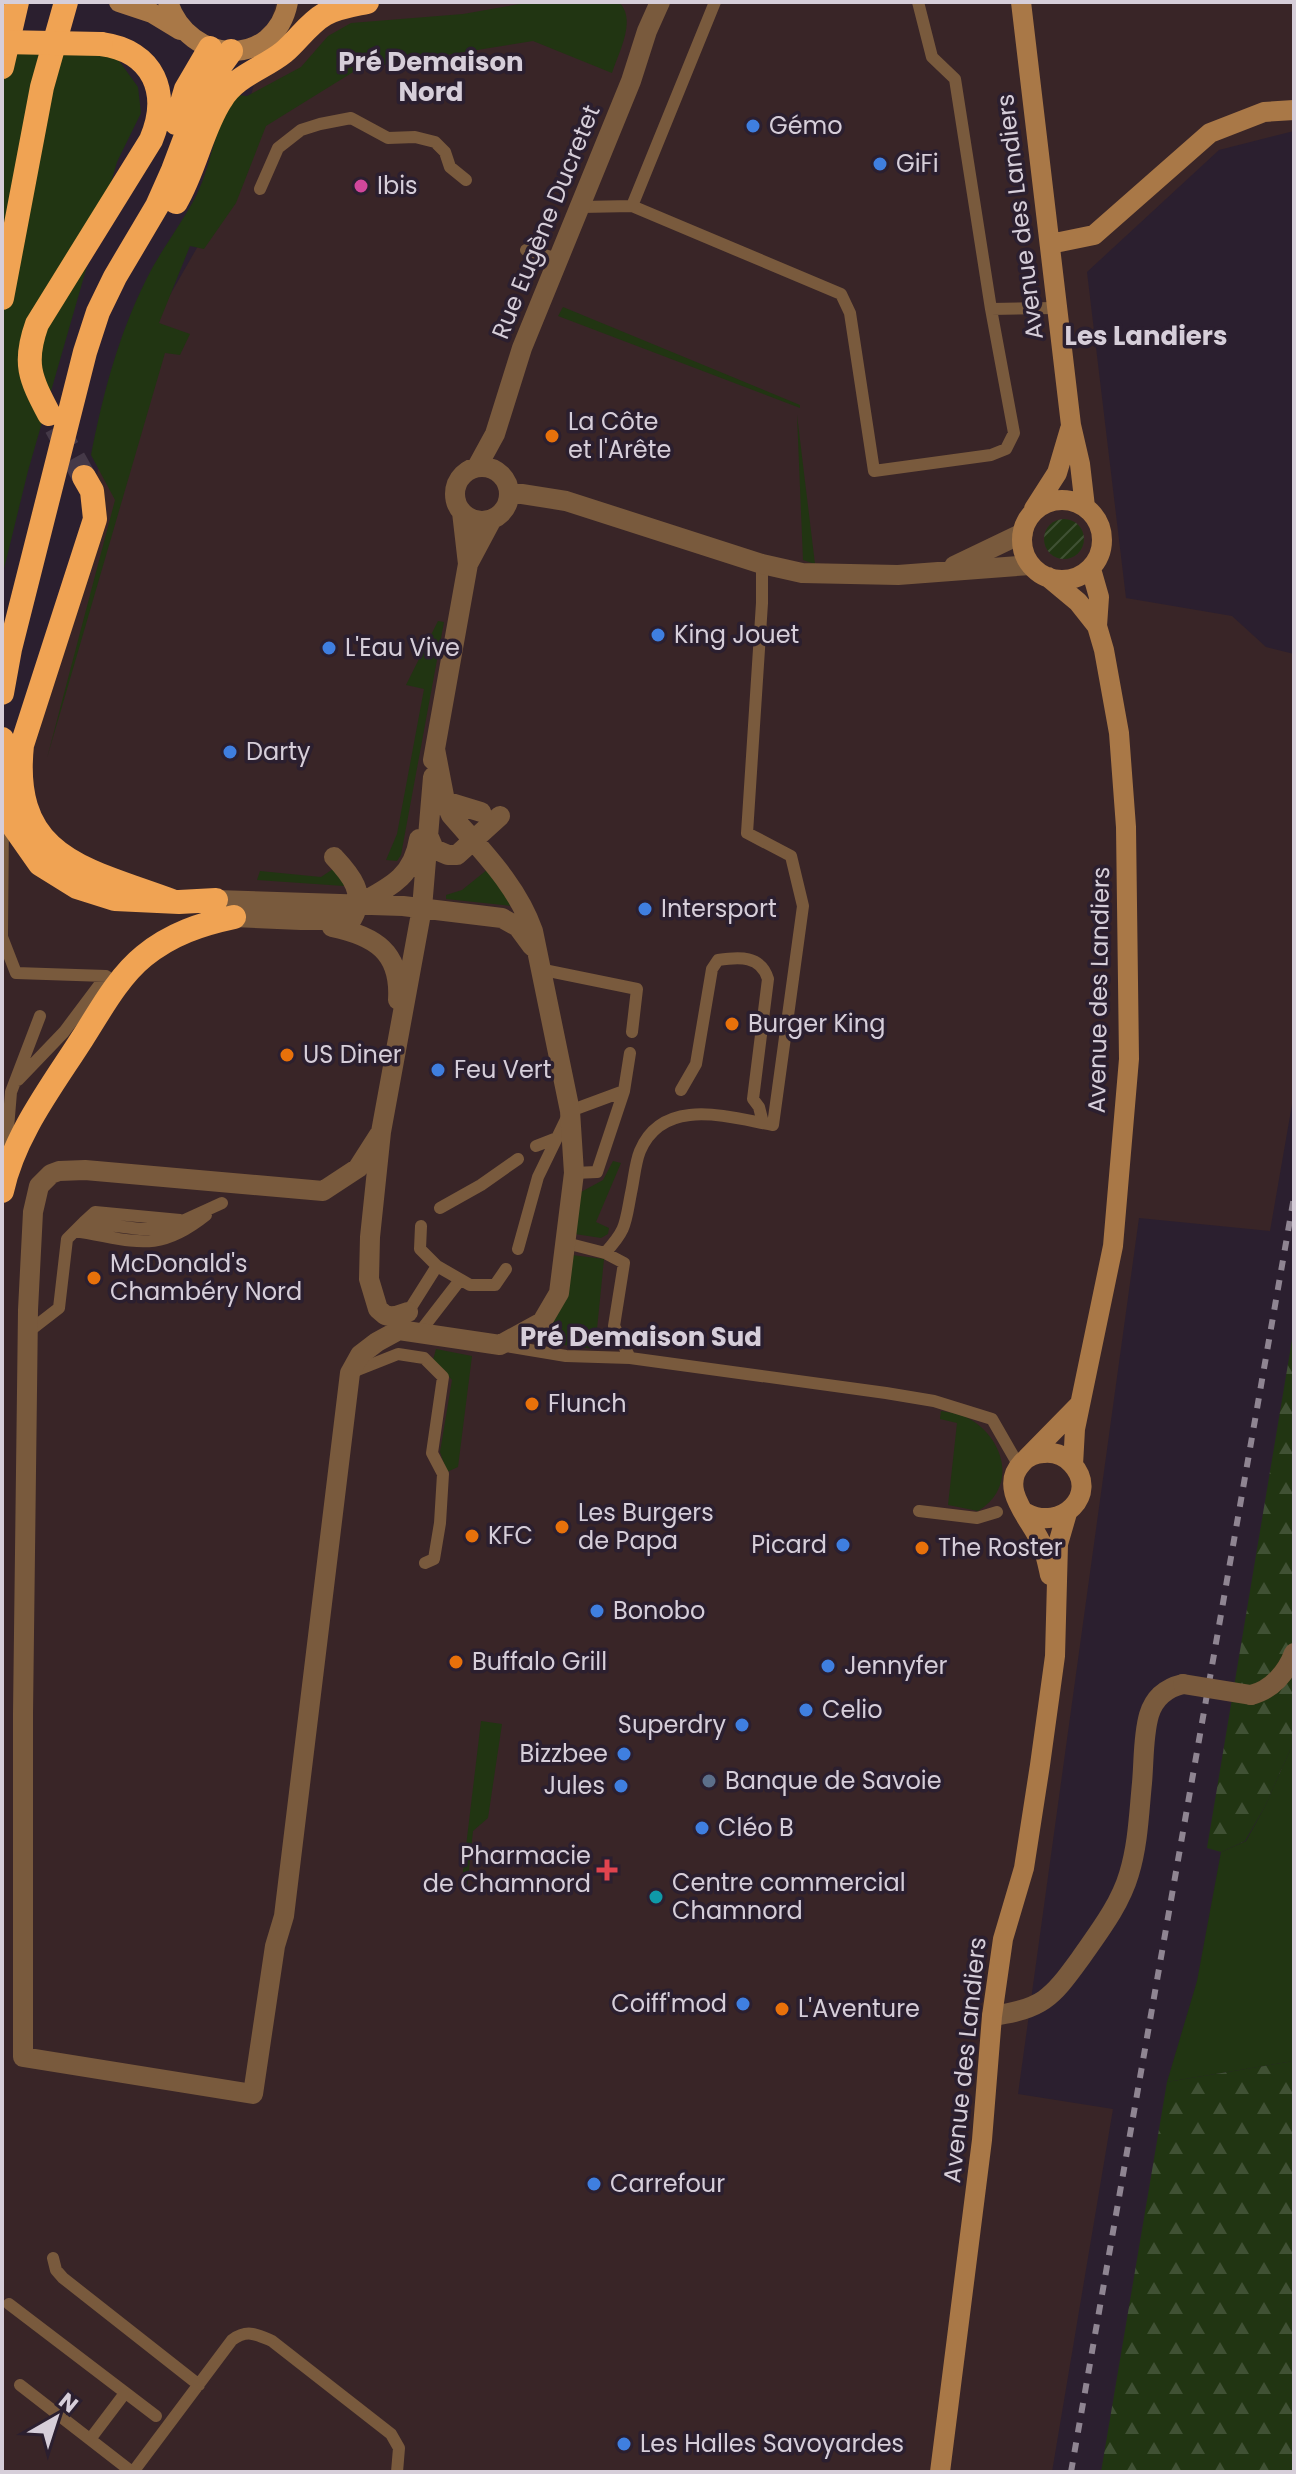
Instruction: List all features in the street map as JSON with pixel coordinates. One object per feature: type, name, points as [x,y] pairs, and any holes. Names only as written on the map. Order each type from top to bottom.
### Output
[{"type":"highway","points":[[2,67],[17,2]]},
{"type":"highway","points":[[2,298],[42,87],[66,2]]},
{"type":"highway","points":[[115,277],[145,254],[180,196],[199,156],[211,119],[227,91],[252,71],[279,56],[321,16],[335,9],[367,2]]},
{"type":"highway","points":[[2,42],[101,44],[130,51],[147,65],[156,83],[159,106],[151,140],[37,324],[29,346],[28,364],[32,383],[49,414]]},
{"type":"highway","points":[[2,693],[10,649],[85,352],[98,312],[115,277],[123,247],[163,165],[186,89],[221,50]]},
{"type":"highway","points":[[84,477],[92,491],[95,519],[28,723],[20,760],[24,799],[33,825],[50,847],[64,857],[84,870],[172,901]]},
{"type":"highway","points":[[2,739],[3,791],[14,827],[33,855],[56,876],[98,895],[225,908]]},
{"type":"highway","points":[[3,1186],[26,1130],[113,980],[178,934],[225,908]]},
{"type":"main road","points":[[119,2],[152,13],[185,34],[221,50],[260,43],[281,23],[293,4]]},
{"type":"main road","points":[[168,2],[185,34]]},
{"type":"main road","name":"Avenue des Landiers","points":[[1021,2],[1071,425],[1085,507]]},
{"type":"main road","points":[[1050,244],[1094,235],[1210,133],[1264,112],[1294,110]]},
{"type":"main road","name":"Avenue des Landiers","points":[[1025,526],[1057,473],[1071,425]]},
{"type":"main road","points":[[1054,500],[1076,501],[1085,507],[1100,526],[1102,537],[1098,560],[1091,569],[1073,580],[1048,577],[1030,565],[1024,554],[1025,526],[1044,504],[1054,500]]},
{"type":"main road","name":"Avenue des Landiers","points":[[1073,1465],[1075,1429],[1115,1235],[1129,1059],[1126,827],[1119,733],[1097,626],[1099,597],[1091,569]]},
{"type":"main road","name":"Avenue des Landiers","points":[[1048,577],[1078,602],[1097,626]]},
{"type":"main road","points":[[1057,1599],[1043,1547],[1013,1493],[1014,1474],[1082,1402]]},
{"type":"main road","points":[[1023,1462],[1039,1453],[1052,1452],[1064,1457],[1079,1475],[1079,1496],[1067,1513],[1046,1520],[1026,1513]]},
{"type":"main road","name":"Avenue des Landiers","points":[[940,2472],[982,2140],[992,2016],[1003,1939],[1024,1868],[1040,1765],[1055,1656],[1058,1544],[1067,1513]]},
{"type":"street","points":[[640,2],[647,31]]},
{"type":"street","name":"Rue Eugène Ducretet","points":[[477,467],[495,434],[522,348],[581,207],[660,2]]},
{"type":"street","name":"Rue Eugène Ducretet","points":[[495,434],[505,483]]},
{"type":"street","points":[[301,920],[352,919],[359,904],[392,884],[413,863],[468,564],[456,487],[463,474],[477,467],[494,469],[505,483],[762,564],[802,573],[898,575],[1030,565]]},
{"type":"street","points":[[468,564],[492,519],[504,510],[505,483]]},
{"type":"street","points":[[462,512],[476,520],[492,519]]},
{"type":"street","points":[[947,569],[1025,526]]},
{"type":"street","points":[[381,1132],[358,1168],[323,1191],[85,1170],[59,1171],[39,1186],[33,1212],[28,1332],[21,1864],[23,2057],[253,2094],[275,1946],[284,1916],[350,1373],[360,1355],[399,1330],[500,1345],[542,1322],[559,1293],[574,1173],[570,1111],[538,961],[524,905],[451,815],[445,801],[435,749]]},
{"type":"street","points":[[402,1311],[393,1317],[378,1309],[369,1279],[381,1132],[422,908],[435,749]]},
{"type":"street","points":[[428,835],[434,849],[457,855],[474,841],[491,814],[445,801]]},
{"type":"street","points":[[33,855],[64,857]]},
{"type":"street","points":[[334,857],[354,881],[359,904]]},
{"type":"street","points":[[225,908],[359,904],[502,918],[518,927],[538,961]]},
{"type":"street","points":[[225,908],[356,932],[377,942],[399,983],[395,1047]]},
{"type":"street","points":[[992,2016],[1041,2004],[1061,1985],[1120,1897],[1134,1850],[1149,1716],[1155,1702],[1164,1692],[1183,1684],[1251,1695],[1264,1692],[1289,1666],[1294,1653]]},
{"type":"lane","points":[[632,206],[715,2]]},
{"type":"lane","points":[[581,207],[632,206],[841,294],[850,313],[874,471],[991,455],[1006,449],[1014,433],[955,79],[932,57],[918,2]]},
{"type":"lane","points":[[260,189],[278,148],[301,130],[351,118],[388,138],[415,137],[435,142],[445,152],[450,167],[466,180]]},
{"type":"lane","points":[[526,250],[559,259]]},
{"type":"lane","points":[[991,309],[1057,308]]},
{"type":"lane","points":[[605,1253],[623,1234],[641,1150],[658,1127],[673,1116],[700,1113],[773,1125],[803,906],[791,856],[747,833],[762,564]]},
{"type":"lane","points":[[3,791],[2,937],[16,973],[46,980],[113,980]]},
{"type":"lane","points":[[681,1090],[696,1064],[712,969],[718,960],[736,957],[756,961],[765,970],[768,979],[753,1099],[759,1107],[763,1123]]},
{"type":"lane","points":[[538,961],[637,989],[632,1032]]},
{"type":"lane","points":[[13,1085],[113,980]]},
{"type":"lane","points":[[3,1186],[13,1085],[40,1016]]},
{"type":"lane","points":[[574,1173],[597,1172],[624,1091],[630,1053]]},
{"type":"lane","points":[[518,1249],[538,1177],[570,1111],[624,1091]]},
{"type":"lane","points":[[536,1146],[554,1139]]},
{"type":"lane","points":[[440,1208],[518,1159]]},
{"type":"lane","points":[[28,1332],[59,1308],[67,1239],[80,1226],[165,1229],[222,1203],[179,1234],[160,1242],[144,1242],[80,1226]]},
{"type":"lane","points":[[421,1226],[420,1249],[437,1266],[460,1280],[470,1285],[495,1285],[506,1269]]},
{"type":"lane","points":[[566,1243],[605,1253],[624,1263],[614,1326],[630,1358]]},
{"type":"lane","points":[[402,1311],[437,1266]]},
{"type":"lane","points":[[419,1333],[460,1280]]},
{"type":"lane","points":[[596,1358],[619,1336]]},
{"type":"lane","points":[[500,1345],[532,1352],[630,1358],[934,1401],[992,1419],[1023,1462]]},
{"type":"lane","points":[[350,1373],[398,1354],[424,1358],[443,1377],[432,1453],[443,1474],[440,1523],[434,1559],[425,1563]]},
{"type":"lane","points":[[919,1511],[977,1518],[997,1512]]},
{"type":"lane","points":[[53,2258],[56,2270],[63,2278],[199,2385]]},
{"type":"lane","points":[[9,2304],[156,2416]]},
{"type":"lane","points":[[20,2385],[130,2471],[232,2340],[241,2334],[253,2332],[272,2341],[391,2434],[399,2448],[397,2472]]},
{"type":"lane","points":[[91,2438],[125,2393]]},
{"type":"shaded area","points":[[276,2],[1294,2],[1294,131],[1219,150],[1087,272],[1126,598],[1232,616],[1266,647],[1294,654],[1294,1093],[1270,1231],[1139,1218],[1018,2094],[1113,2109],[1052,2472],[2,2472],[2,877],[118,386],[222,204]]},
{"type":"green space","points":[[531,2],[619,2],[624,9],[627,27],[612,73],[533,41],[358,69],[266,126],[236,203],[204,249],[190,246],[159,323],[190,334],[180,355],[165,353],[47,758],[115,500],[91,455],[106,388],[136,301],[196,196],[229,107],[237,95],[247,96],[301,67],[328,36],[351,23],[463,14]]},
{"type":"green space","points":[[106,51],[120,62],[138,87],[141,113],[117,162],[28,471],[2,577],[2,52]]},
{"type":"green space","points":[[563,307],[800,405],[800,408],[558,316]]},
{"type":"green space","points":[[797,415],[815,564],[803,560]]},
{"type":"green space","points":[[1064,519],[1078,525],[1084,539],[1078,553],[1064,559],[1050,553],[1044,539],[1050,525]]},
{"type":"green space","points":[[438,621],[444,622],[401,855],[397,861],[386,860],[397,834],[424,689],[406,685]]},
{"type":"green space","points":[[333,869],[342,870],[344,886],[257,880],[260,871],[321,877]]},
{"type":"green space","points":[[488,869],[513,906],[446,899],[446,895],[462,890]]},
{"type":"green space","points":[[613,1161],[621,1163],[596,1222],[609,1228],[608,1234],[601,1238],[575,1234],[581,1192],[603,1180]]},
{"type":"green space","points":[[572,1255],[604,1259],[595,1349],[533,1341]]},
{"type":"green space","points":[[1294,1328],[1294,1741],[1265,1806],[1245,1841],[1221,1852],[1207,1848]]},
{"type":"green space","points":[[436,1349],[472,1356],[458,1467],[447,1472],[440,1452],[452,1380],[433,1360]]},
{"type":"green space","points":[[941,1411],[966,1417],[979,1425],[997,1448],[1002,1462],[999,1488],[991,1501],[978,1511],[948,1505],[957,1423],[940,1419]]},
{"type":"green space","points":[[481,1721],[502,1724],[488,1818],[473,1831],[467,1889],[461,1888]]},
{"type":"green space","points":[[1294,1741],[1294,2061],[1167,2082],[1197,1981],[1221,1852],[1246,1841]]},
{"type":"green space","points":[[1294,2061],[1294,2472],[1101,2472],[1167,2082]]},
{"type":"tunnel","points":[[56,427],[84,477]]},
{"type":"railway","points":[[1071,2472],[1294,1197]]},
{"type":"place","name":"Gémo","points":[[753,126]]},
{"type":"place","name":"GiFi","points":[[880,164]]},
{"type":"place","name":"Ibis","points":[[361,186]]},
{"type":"place","name":"La Côte et l'Arête","points":[[552,436]]},
{"type":"place","name":"King Jouet","points":[[658,635]]},
{"type":"place","name":"L'Eau Vive","points":[[329,648]]},
{"type":"place","name":"Darty","points":[[230,752]]},
{"type":"place","name":"Intersport","points":[[645,909]]},
{"type":"place","name":"Burger King","points":[[732,1024]]},
{"type":"place","name":"US Diner","points":[[287,1055]]},
{"type":"place","name":"Feu Vert","points":[[438,1070]]},
{"type":"place","name":"McDonald's Chambéry Nord","points":[[94,1278]]},
{"type":"place","name":"Flunch","points":[[532,1404]]},
{"type":"place","name":"Les Burgers de Papa","points":[[562,1527]]},
{"type":"place","name":"KFC","points":[[472,1536]]},
{"type":"place","name":"Picard","points":[[843,1545]]},
{"type":"place","name":"The Roster","points":[[922,1548]]},
{"type":"place","name":"Bonobo","points":[[597,1611]]},
{"type":"place","name":"Buffalo Grill","points":[[456,1662]]},
{"type":"place","name":"Jennyfer","points":[[828,1666]]},
{"type":"place","name":"Celio","points":[[806,1710]]},
{"type":"place","name":"Superdry","points":[[742,1725]]},
{"type":"place","name":"Bizzbee","points":[[624,1754]]},
{"type":"place","name":"Banque de Savoie","points":[[709,1781]]},
{"type":"place","name":"Jules","points":[[621,1786]]},
{"type":"place","name":"Cléo B","points":[[702,1828]]},
{"type":"place","name":"Pharmacie de Chamnord","points":[[607,1870]]},
{"type":"place","name":"Centre commercial Chamnord","points":[[656,1897]]},
{"type":"place","name":"Coiff'mod","points":[[743,2004]]},
{"type":"place","name":"L'Aventure","points":[[782,2009]]},
{"type":"place","name":"Carrefour","points":[[594,2184]]},
{"type":"place","name":"Les Halles Savoyardes","points":[[624,2444]]},
{"type":"district","name":"Pré Demaison Nord","points":[[431,77]]},
{"type":"district","name":"Les Landiers","points":[[1146,336]]},
{"type":"district","name":"Pré Demaison Sud","points":[[641,1337]]}]
